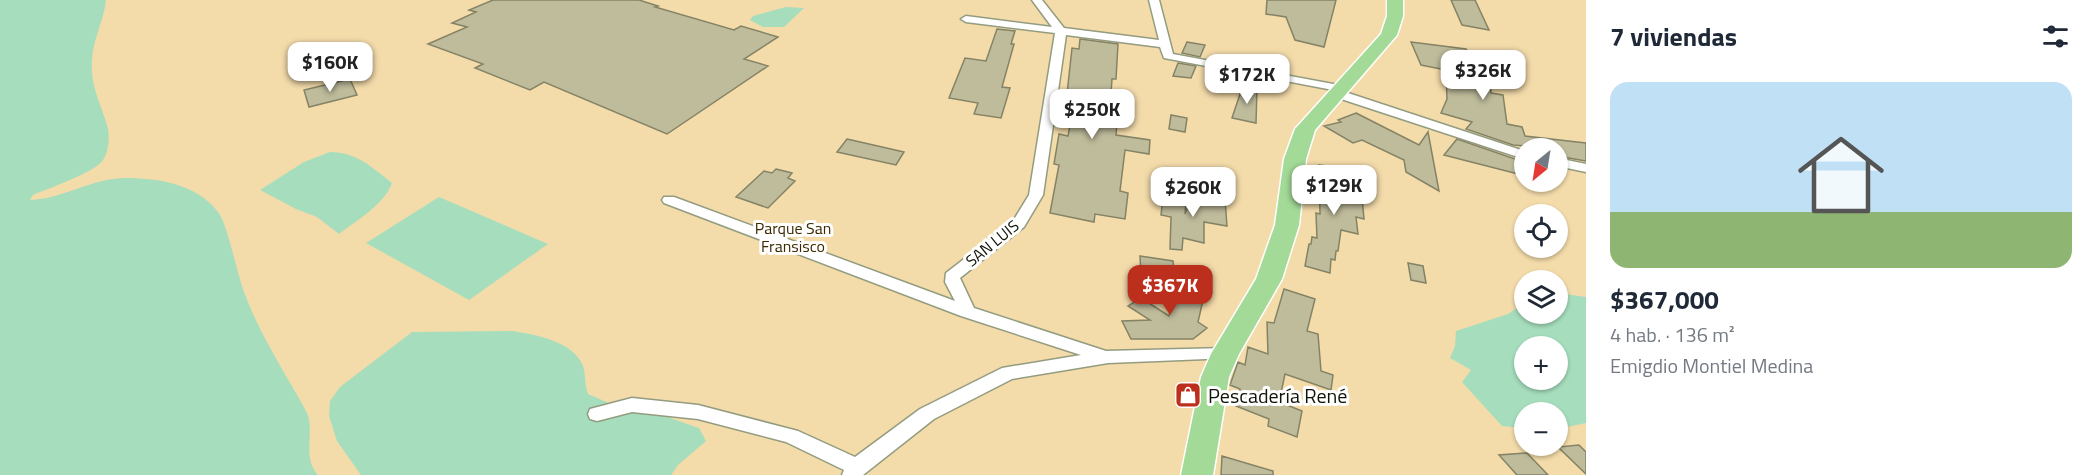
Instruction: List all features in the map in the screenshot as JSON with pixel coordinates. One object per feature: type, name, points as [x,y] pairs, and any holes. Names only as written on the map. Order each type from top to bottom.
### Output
[{"type":"main road","points":[[1197,475],[1215,377],[1225,354],[1269,279],[1287,225],[1295,159],[1305,129],[1389,35],[1395,16],[1395,0]]},
{"type":"street","points":[[1037,0],[1061,31]]},
{"type":"street","points":[[1155,0],[1160,43],[1168,56],[1338,90],[1514,152]]},
{"type":"street","points":[[966,20],[1160,43]]},
{"type":"street","name":"SAN LUIS","points":[[967,312],[965,303],[953,284],[952,278],[1019,224],[1036,195],[1061,31]]},
{"type":"street","points":[[1568,164],[1586,168]]},
{"type":"street","points":[[669,200],[967,312],[1107,357]]},
{"type":"street","points":[[597,414],[632,405],[698,412],[791,436],[855,471],[927,414],[1008,373],[1107,357],[1225,354]]},
{"type":"green space","name":"Parque San Fransisco","points":[[21,0],[1586,0],[1586,475],[0,475],[0,14]]},
{"type":"shaded area","points":[[0,0],[106,0],[93,52],[92,72],[108,129],[107,152],[103,160],[91,170],[33,195],[30,200],[123,178],[149,179],[175,184],[199,194],[209,202],[218,212],[225,226],[243,289],[256,321],[309,418],[310,460],[318,475],[0,475]]},
{"type":"shaded area","points":[[786,7],[804,8],[784,27],[763,27],[750,20],[753,16]]},
{"type":"shaded area","points":[[330,152],[356,158],[392,183],[376,205],[339,234],[317,217],[260,190],[304,162]]},
{"type":"shaded area","points":[[439,197],[548,244],[469,300],[366,243]]},
{"type":"shaded area","points":[[1568,295],[1586,297],[1586,423],[1568,427],[1568,402],[1514,402],[1514,427],[1502,426],[1462,382],[1471,370],[1450,358],[1455,346],[1456,331],[1508,314],[1514,310],[1514,324],[1568,324]]},
{"type":"shaded area","points":[[513,331],[553,341],[571,351],[583,366],[588,394],[618,407],[653,412],[699,428],[706,441],[678,465],[671,475],[361,475],[337,441],[329,416],[330,401],[340,387],[412,332]]},
{"type":"building","points":[[493,0],[639,0],[658,6],[655,7],[734,30],[741,26],[778,37],[744,59],[768,66],[667,134],[544,82],[530,90],[475,68],[483,64],[428,44],[467,27],[452,23],[476,12],[469,10]]},
{"type":"building","points":[[1267,0],[1336,0],[1324,47],[1295,40],[1286,17],[1266,14]]},
{"type":"building","points":[[1451,0],[1475,0],[1489,30],[1462,25]]},
{"type":"building","points":[[997,29],[1015,31],[1011,44],[1014,44],[1002,87],[1010,88],[1001,118],[974,114],[978,103],[949,98],[965,58],[986,61]]},
{"type":"building","points":[[1080,39],[1118,44],[1116,79],[1112,79],[1109,123],[1117,124],[1116,135],[1150,140],[1149,154],[1125,150],[1120,191],[1128,193],[1125,219],[1095,214],[1094,222],[1050,213],[1059,165],[1054,164],[1059,134],[1068,136],[1074,104],[1066,103],[1072,48],[1079,49]]},
{"type":"building","points":[[1187,42],[1205,45],[1200,57],[1182,53]]},
{"type":"building","points":[[1411,42],[1466,49],[1485,81],[1490,82],[1491,93],[1503,95],[1507,124],[1522,127],[1525,136],[1542,138],[1514,138],[1513,145],[1466,129],[1472,122],[1441,113],[1447,99],[1446,70],[1421,65]]},
{"type":"building","points":[[1178,63],[1196,66],[1191,78],[1173,76]]},
{"type":"building","points":[[350,79],[357,95],[309,107],[304,90]]},
{"type":"building","points":[[1243,85],[1257,87],[1256,123],[1232,118]]},
{"type":"building","points":[[1356,113],[1419,145],[1428,132],[1439,191],[1406,172],[1404,160],[1362,140],[1353,143],[1324,126],[1341,122],[1338,120]]},
{"type":"building","points":[[1171,115],[1187,118],[1185,132],[1169,129]]},
{"type":"building","points":[[847,139],[904,152],[896,165],[837,152]]},
{"type":"building","points":[[1457,139],[1514,159],[1514,173],[1444,155]]},
{"type":"building","points":[[1568,141],[1586,143],[1586,161],[1568,158]]},
{"type":"building","points":[[1319,165],[1347,169],[1350,184],[1361,186],[1364,219],[1356,217],[1358,234],[1341,230],[1335,260],[1331,259],[1330,273],[1305,266],[1312,237],[1317,238],[1316,213],[1320,214]]},
{"type":"building","points":[[776,169],[792,173],[788,178],[795,181],[768,208],[736,197],[764,171],[772,173]]},
{"type":"building","points":[[1193,194],[1225,200],[1227,226],[1204,222],[1204,243],[1183,238],[1182,250],[1170,249],[1171,217],[1161,215],[1163,198],[1186,202],[1185,214]]},
{"type":"building","points":[[1140,256],[1173,261],[1175,280],[1141,274]]},
{"type":"building","points":[[1408,263],[1423,266],[1426,283],[1411,280]]},
{"type":"building","points":[[1178,279],[1206,287],[1198,322],[1207,328],[1193,339],[1131,339],[1122,321],[1150,320],[1128,306],[1141,298],[1169,316]]},
{"type":"building","points":[[1284,289],[1315,299],[1307,331],[1318,334],[1321,371],[1333,375],[1331,390],[1285,374],[1279,402],[1302,411],[1297,437],[1268,426],[1269,419],[1236,406],[1240,389],[1230,385],[1238,362],[1245,365],[1248,347],[1268,354],[1267,322],[1274,323]]},
{"type":"building","points":[[1579,445],[1586,452],[1586,474],[1567,456],[1568,446]]},
{"type":"building","points":[[1499,455],[1530,456],[1548,475],[1517,475]]},
{"type":"building","points":[[1222,456],[1273,471],[1273,475],[1221,475]]},
{"type":"place","name":"Pescadería René","points":[[1188,395]]}]
